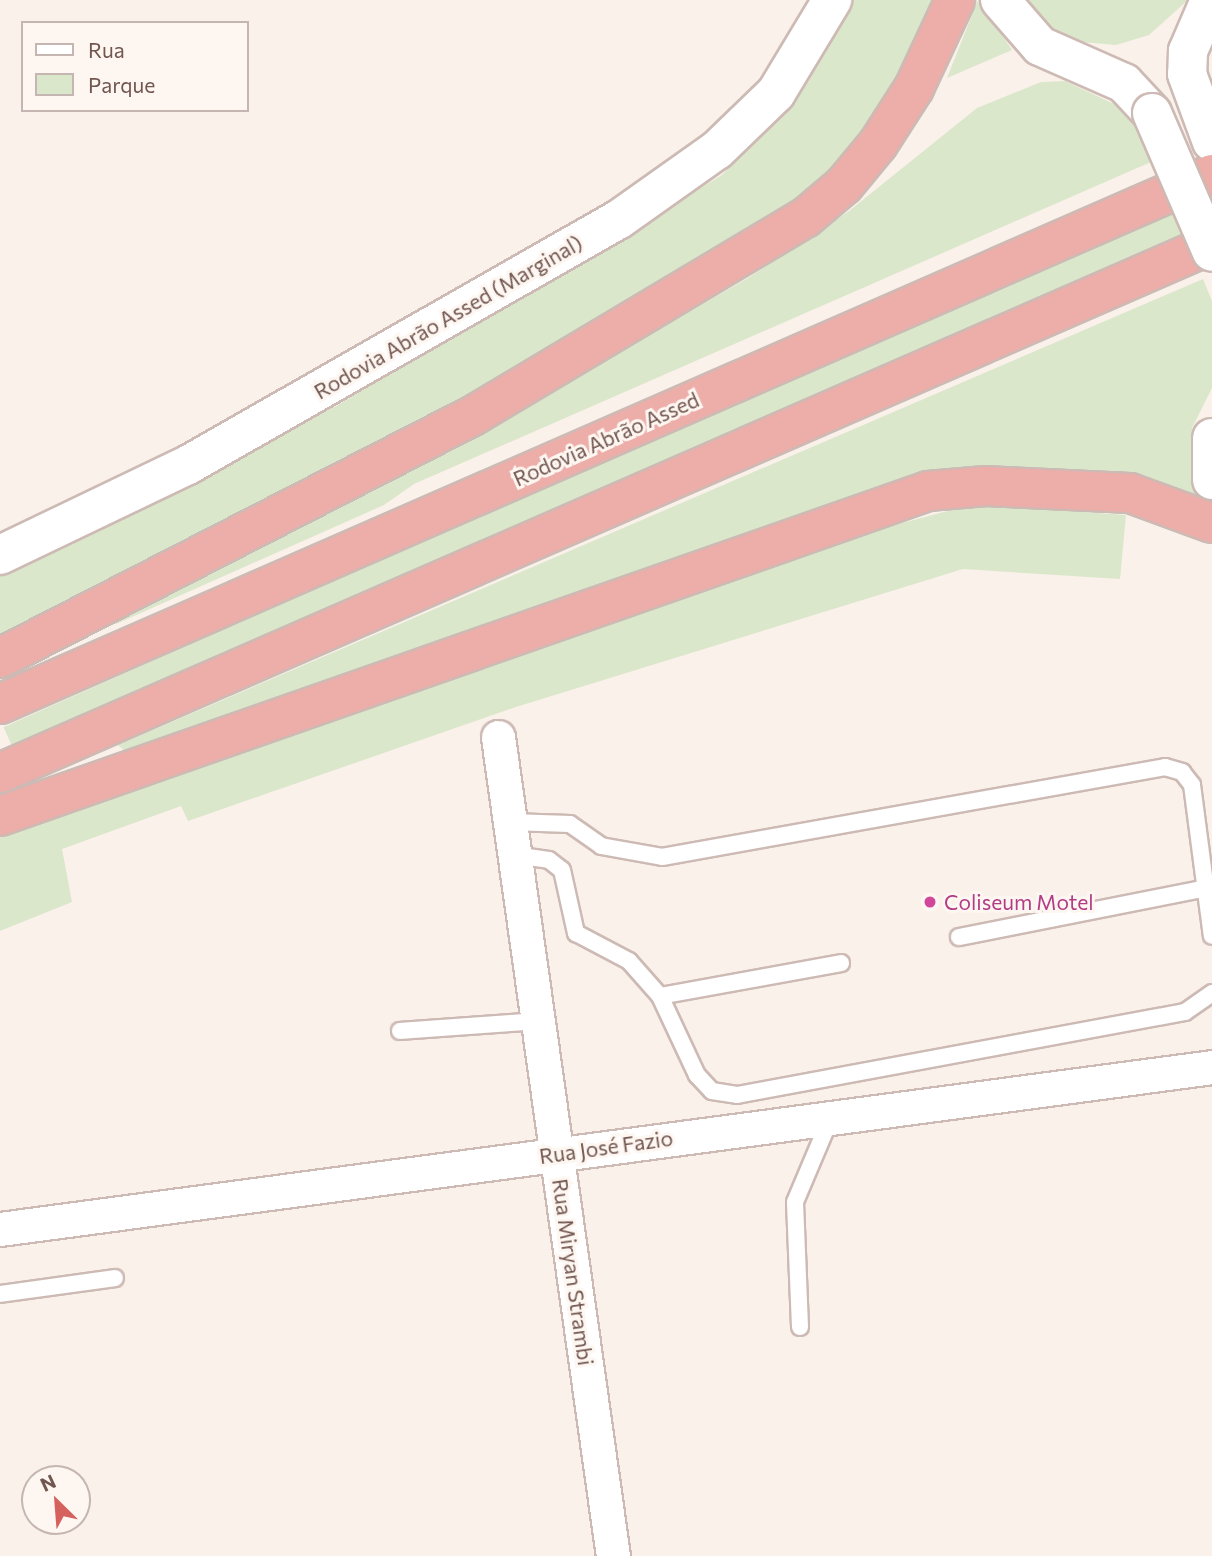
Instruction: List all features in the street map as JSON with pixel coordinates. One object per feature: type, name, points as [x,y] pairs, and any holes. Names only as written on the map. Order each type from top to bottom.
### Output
[{"type":"highway","points":[[0,658],[474,415],[805,218],[845,185],[878,144],[914,88],[955,0]]},
{"type":"highway","name":"Rodovia Abrão Assed","points":[[0,704],[1212,174]]},
{"type":"highway","points":[[0,773],[1212,244]]},
{"type":"highway","points":[[0,816],[928,491],[986,486],[1130,493],[1212,523]]},
{"type":"street","name":"Rodovia Abrão Assed (Marginal)","points":[[0,555],[188,465],[618,219],[718,150],[776,93],[832,0]]},
{"type":"street","points":[[1000,0],[1040,46],[1124,83],[1152,113],[1212,252]]},
{"type":"street","points":[[1210,1],[1188,51],[1192,96],[1212,142]]},
{"type":"street","points":[[1212,438],[1212,480]]},
{"type":"street","name":"Rua Miryan Strambi","points":[[498,737],[613,1556]]},
{"type":"street","name":"Rua José Fazio","points":[[0,1229],[1212,1067]]},
{"type":"lane","points":[[510,822],[570,824],[601,846],[662,858],[1165,767],[1182,772],[1192,785],[1212,936]]},
{"type":"lane","points":[[514,855],[549,860],[562,870],[576,933],[629,961],[660,996],[697,1075],[712,1091],[737,1095],[1185,1012],[1212,993]]},
{"type":"lane","points":[[960,937],[1206,888]]},
{"type":"lane","points":[[660,996],[841,962]]},
{"type":"lane","points":[[400,1031],[538,1021]]},
{"type":"lane","points":[[800,1327],[795,1202],[831,1117]]},
{"type":"lane","points":[[0,1294],[115,1278]]},
{"type":"green space","points":[[852,0],[939,0],[911,64],[825,189],[556,352],[0,643],[0,576],[338,405],[722,175],[808,82]]},
{"type":"green space","points":[[978,0],[1012,50],[947,78]]},
{"type":"green space","points":[[1024,0],[1188,0],[1149,35],[1116,45],[1081,42],[1050,28]]},
{"type":"green space","points":[[1065,81],[1127,110],[1151,162],[414,484],[384,505],[116,624],[111,620],[546,394],[748,278],[849,211],[977,108],[1041,82]]},
{"type":"green space","points":[[1172,207],[1185,236],[17,756],[4,727]]},
{"type":"green space","points":[[1203,279],[1212,301],[1212,388],[1192,428],[1196,497],[993,471],[129,755],[118,745]]},
{"type":"green space","points":[[1003,506],[1126,515],[1120,579],[963,569],[516,707],[188,821],[181,806],[62,849],[72,902],[0,931],[0,835],[838,540],[959,508]]},
{"type":"place","name":"Coliseum Motel","points":[[930,902]]}]
